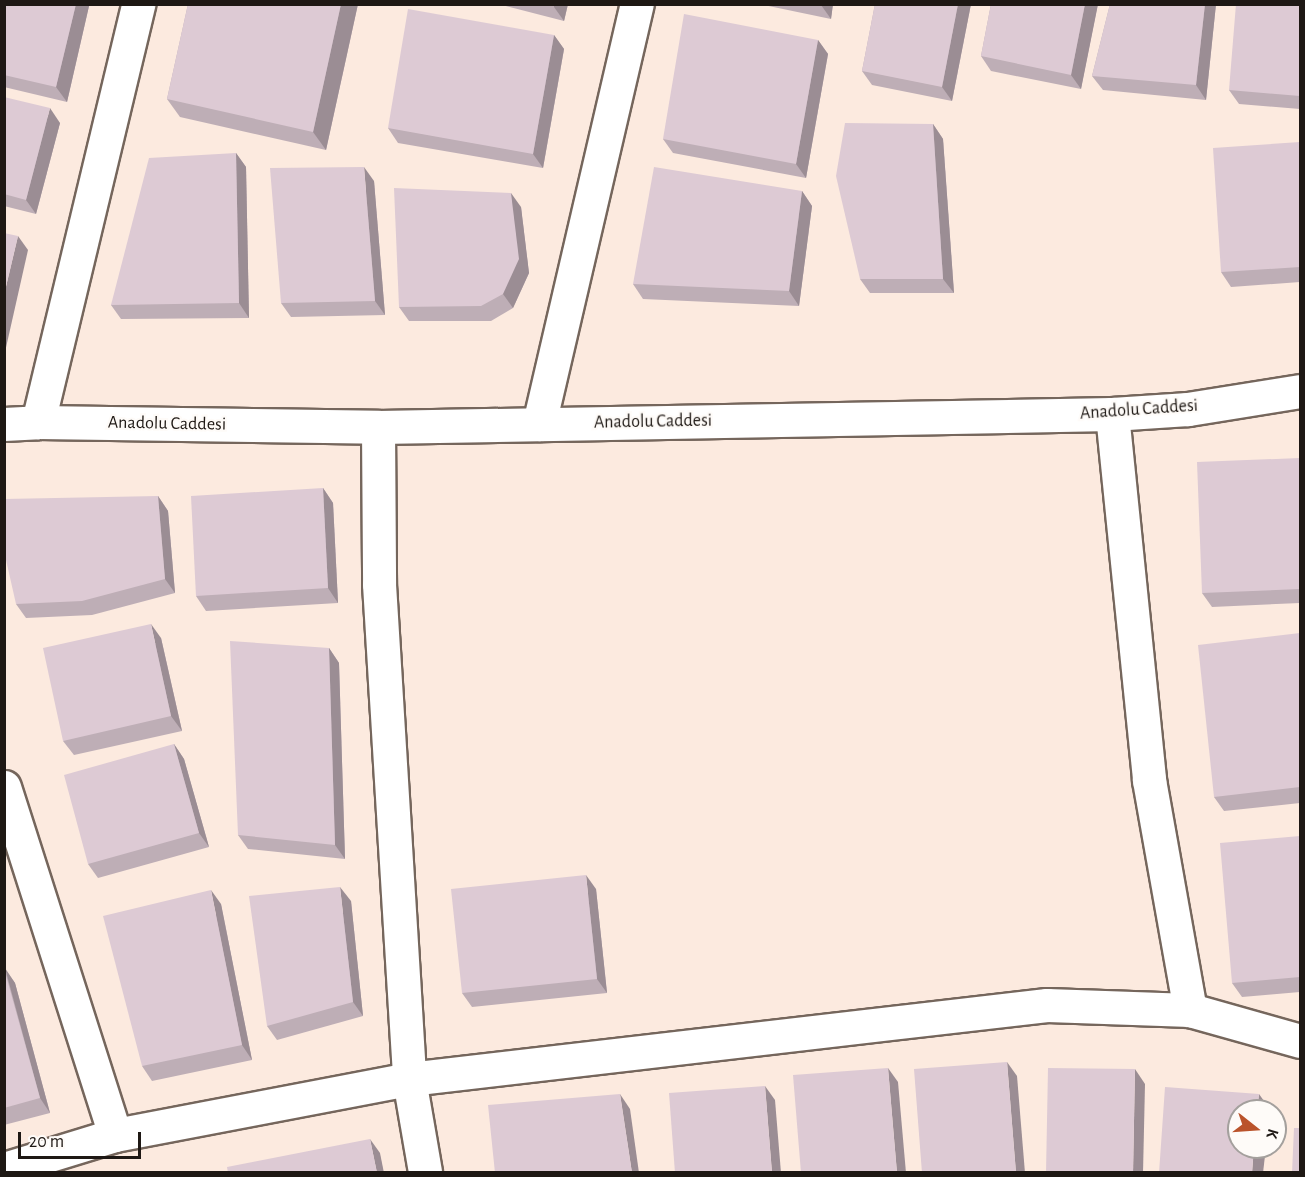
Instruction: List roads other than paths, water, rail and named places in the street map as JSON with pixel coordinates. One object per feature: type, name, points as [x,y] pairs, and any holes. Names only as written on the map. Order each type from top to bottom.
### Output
[{"type":"street","points":[[38,422],[138,4]]},
{"type":"street","points":[[539,424],[637,4]]},
{"type":"street","name":"Anadolu Caddesi","points":[[4,424],[38,422],[378,427],[1112,414],[1188,409],[1300,391]]},
{"type":"street","points":[[1112,414],[1149,780],[1190,1010]]},
{"type":"street","points":[[378,427],[379,584],[409,1079],[425,1173]]},
{"type":"street","points":[[4,787],[115,1135]]},
{"type":"street","points":[[4,1169],[115,1135],[409,1079],[1047,1005],[1190,1010],[1300,1041]]}]
